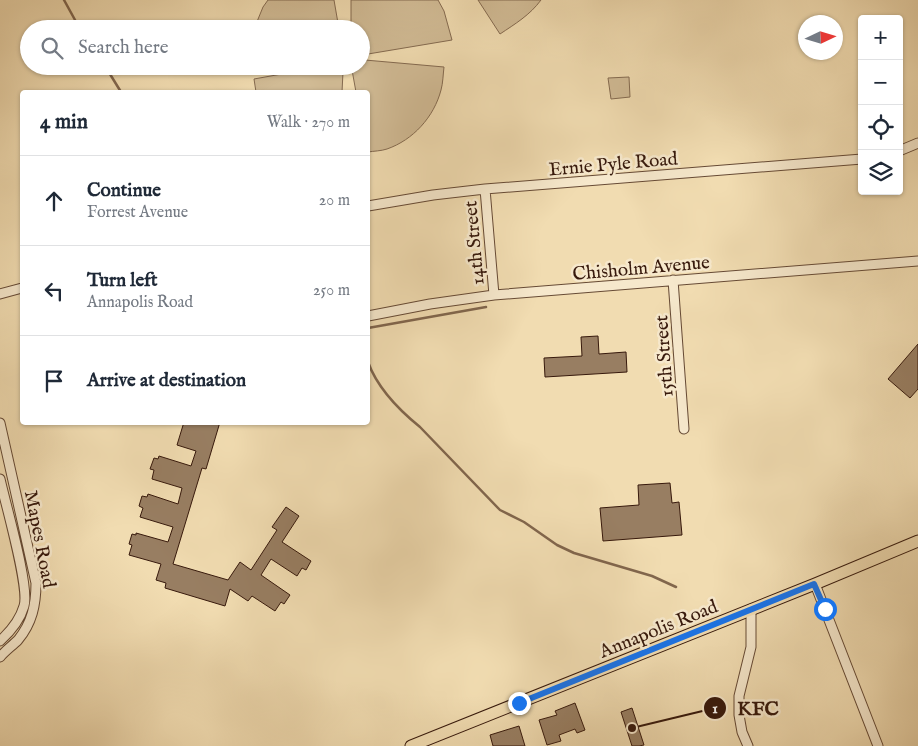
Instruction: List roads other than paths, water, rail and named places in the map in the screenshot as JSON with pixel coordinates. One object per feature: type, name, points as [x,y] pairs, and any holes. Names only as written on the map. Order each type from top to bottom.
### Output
[{"type":"main road","name":"Annapolis Road","points":[[411,746],[918,541]]},
{"type":"street","points":[[901,150],[918,143]]},
{"type":"street","name":"Ernie Pyle Road","points":[[370,206],[432,195],[485,189],[858,159]]},
{"type":"street","name":"14th Street","points":[[485,189],[494,295]]},
{"type":"street","name":"Chisholm Avenue","points":[[370,316],[430,304],[494,295],[918,261]]},
{"type":"street","name":"15th Street","points":[[673,280],[684,429]]},
{"type":"street","points":[[0,294],[20,289]]},
{"type":"street","name":"Mapes Road","points":[[0,423],[36,583],[36,602],[30,623],[18,640],[1,655]]},
{"type":"street","name":"Mapes Road","points":[[0,479],[24,586],[25,604],[15,625],[0,641]]},
{"type":"street","points":[[814,584],[878,746]]},
{"type":"street","points":[[748,746],[742,732],[739,715],[739,696],[751,647],[752,609]]},
{"type":"waterway","points":[[64,0],[75,20]]},
{"type":"waterway","points":[[111,75],[120,90]]},
{"type":"waterway","points":[[370,328],[486,307]]},
{"type":"waterway","points":[[370,366],[390,398],[500,510],[524,522],[557,545],[574,553],[652,576],[676,587]]},
{"type":"place","name":"KFC","points":[[632,728]]}]
